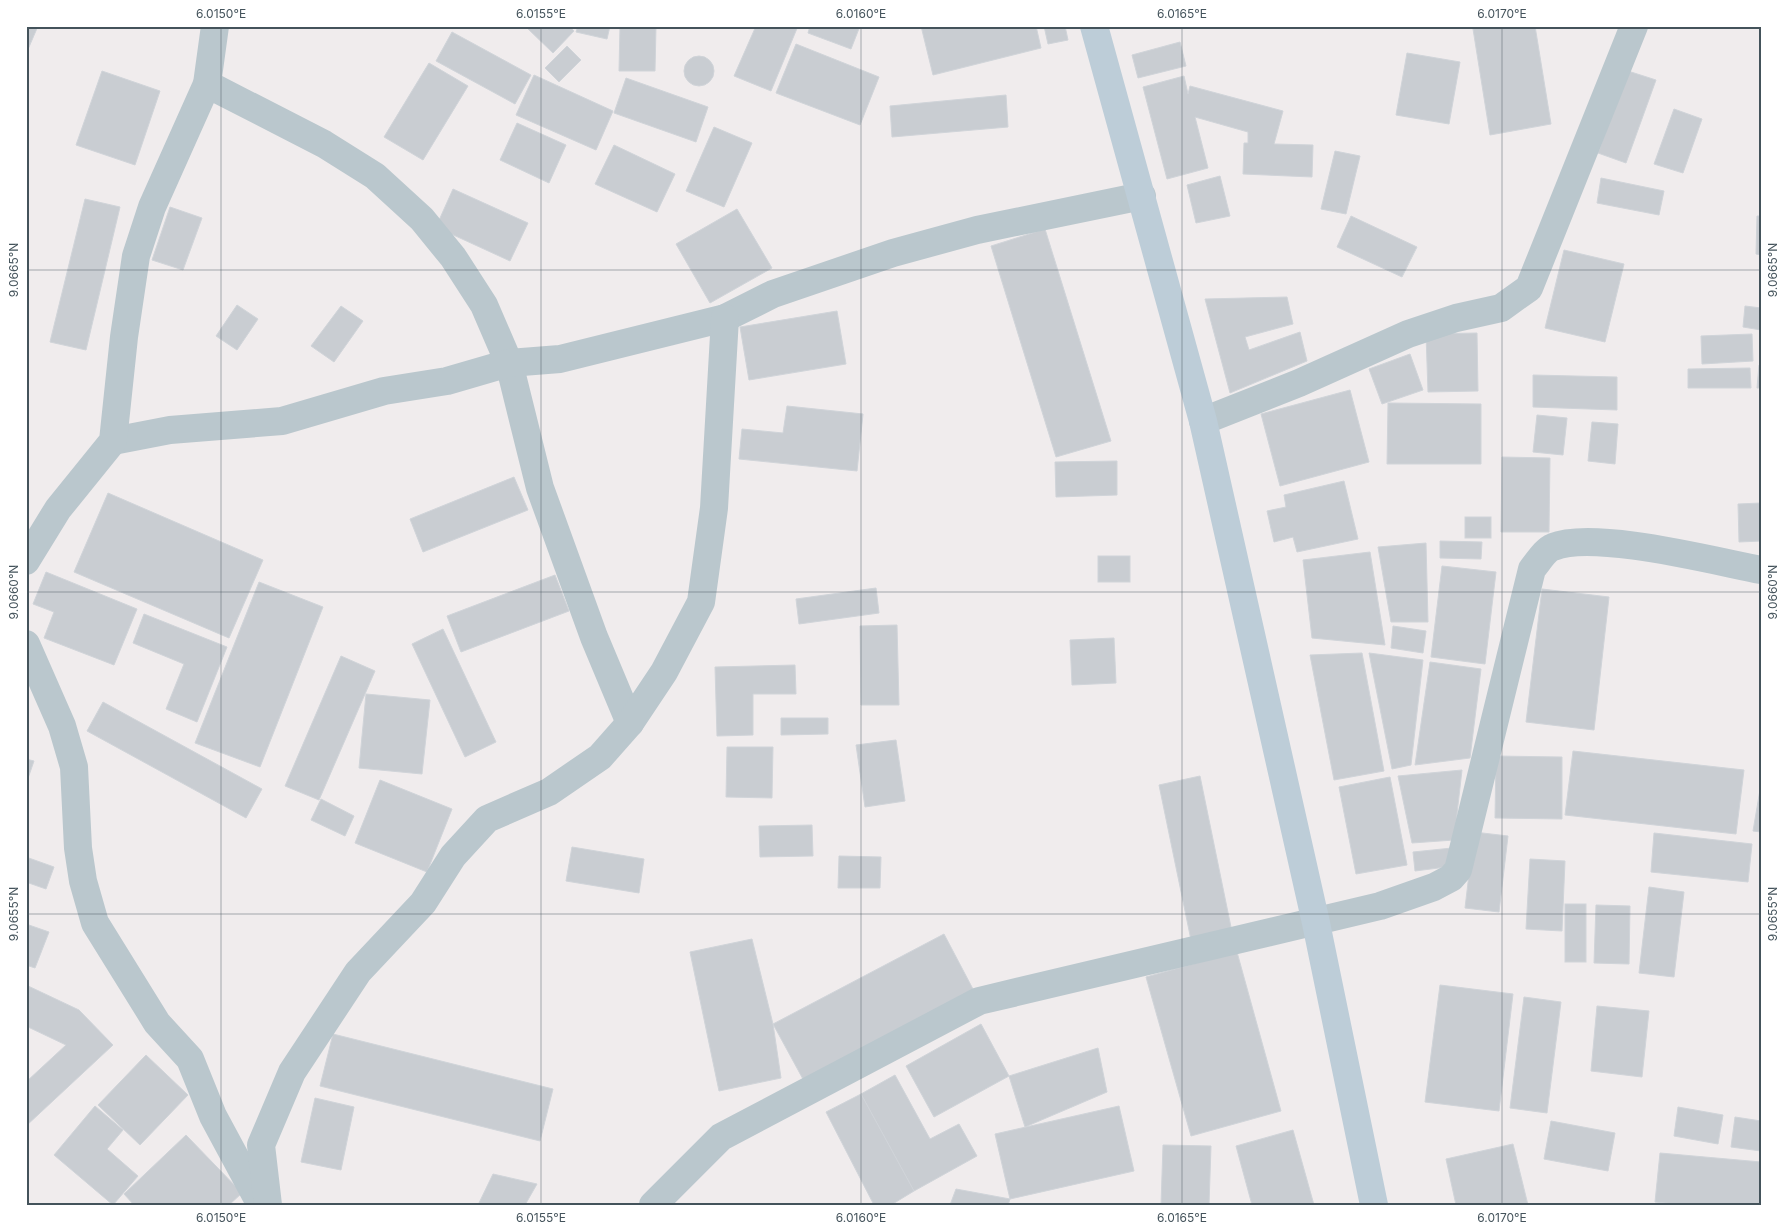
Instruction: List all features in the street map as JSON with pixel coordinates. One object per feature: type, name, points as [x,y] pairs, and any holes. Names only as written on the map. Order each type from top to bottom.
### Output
[{"type":"street","points":[[26,561],[58,509],[113,441],[124,338],[136,256],[152,207],[207,84],[215,26]]},
{"type":"street","points":[[1094,26],[1204,421],[1316,922],[1374,1205]]},
{"type":"street","points":[[1204,421],[1299,383],[1408,334],[1456,318],[1501,308],[1529,288],[1634,26]]},
{"type":"street","points":[[207,84],[324,144],[361,166],[375,176],[422,219],[454,257],[484,305],[509,363],[540,488],[594,637],[630,724]]},
{"type":"street","points":[[113,441],[170,430],[282,421],[384,391],[447,381],[509,363],[560,359],[725,318],[773,294],[893,253],[977,230],[1142,196]]},
{"type":"street","points":[[268,1205],[261,1146],[292,1072],[358,972],[423,903],[454,856],[487,820],[549,792],[600,757],[630,724],[664,672],[701,602],[714,508],[725,318]]},
{"type":"street","points":[[652,1205],[721,1137],[979,1001],[1380,906],[1434,887],[1451,878],[1458,870],[1532,569],[1551,548],[1568,542],[1610,543],[1761,570]]},
{"type":"street","points":[[26,644],[62,726],[74,767],[78,848],[83,881],[95,923],[157,1023],[190,1059],[213,1116],[261,1205]]},
{"type":"building","points":[[26,26],[38,26],[26,54]]},
{"type":"building","points":[[525,26],[569,26],[574,31],[553,53]]},
{"type":"building","points":[[578,26],[610,26],[607,39],[576,32]]},
{"type":"building","points":[[620,26],[656,26],[655,71],[619,71]]},
{"type":"building","points":[[756,26],[798,26],[771,91],[734,76]]},
{"type":"building","points":[[810,26],[860,26],[851,49],[808,33]]},
{"type":"building","points":[[921,26],[1036,26],[1041,48],[933,75]]},
{"type":"building","points":[[1044,26],[1065,26],[1068,40],[1048,44]]},
{"type":"building","points":[[1494,26],[1535,26],[1551,124],[1490,135],[1473,29]]},
{"type":"building","points":[[452,32],[531,75],[515,104],[436,61]]},
{"type":"building","points":[[1180,42],[1186,66],[1138,78],[1132,55]]},
{"type":"building","points":[[796,44],[879,77],[860,125],[776,93]]},
{"type":"building","points":[[567,46],[581,60],[559,82],[545,68]]},
{"type":"building","points":[[1407,53],[1460,62],[1449,124],[1396,115]]},
{"type":"building","points":[[699,56],[710,60],[714,71],[710,82],[699,86],[688,82],[684,71],[688,60]]},
{"type":"building","points":[[429,63],[468,86],[423,160],[384,137]]},
{"type":"building","points":[[102,71],[160,91],[135,165],[76,145]]},
{"type":"building","points":[[1628,71],[1656,80],[1626,163],[1598,153]]},
{"type":"building","points":[[534,75],[613,111],[596,150],[516,115]]},
{"type":"building","points":[[1184,76],[1188,94],[1190,86],[1283,111],[1274,144],[1313,145],[1312,177],[1243,174],[1244,143],[1248,143],[1248,132],[1195,117],[1208,168],[1167,179],[1143,87]]},
{"type":"building","points":[[626,78],[708,107],[696,142],[614,113]]},
{"type":"building","points":[[1006,95],[1008,127],[892,137],[890,106]]},
{"type":"building","points":[[1674,109],[1702,119],[1683,173],[1654,164]]},
{"type":"building","points":[[517,123],[566,145],[549,183],[500,160]]},
{"type":"building","points":[[714,127],[752,143],[724,207],[686,191]]},
{"type":"building","points":[[614,145],[675,174],[657,212],[595,184]]},
{"type":"building","points":[[1335,151],[1360,156],[1346,214],[1321,209]]},
{"type":"building","points":[[1220,176],[1230,216],[1196,223],[1187,185]]},
{"type":"building","points":[[1601,178],[1664,191],[1659,215],[1597,203]]},
{"type":"building","points":[[453,189],[528,223],[510,261],[436,227]]},
{"type":"building","points":[[85,199],[120,207],[86,350],[50,342]]},
{"type":"building","points":[[170,207],[202,218],[183,270],[152,260]]},
{"type":"building","points":[[737,209],[772,268],[710,303],[676,244]]},
{"type":"building","points":[[1351,216],[1417,247],[1402,277],[1337,247]]},
{"type":"building","points":[[1757,216],[1761,216],[1761,255],[1756,254]]},
{"type":"building","points":[[1045,229],[1111,441],[1056,457],[991,246]]},
{"type":"building","points":[[1564,250],[1624,264],[1605,342],[1545,328]]},
{"type":"building","points":[[1287,297],[1293,324],[1245,337],[1249,350],[1300,332],[1307,361],[1230,393],[1205,299]]},
{"type":"building","points":[[237,305],[258,319],[237,350],[216,336]]},
{"type":"building","points":[[341,306],[363,321],[334,362],[311,346]]},
{"type":"building","points":[[1745,306],[1761,308],[1761,330],[1743,327]]},
{"type":"building","points":[[837,311],[846,364],[749,380],[740,327]]},
{"type":"building","points":[[1477,333],[1478,391],[1428,392],[1426,334]]},
{"type":"building","points":[[1752,334],[1753,361],[1702,364],[1701,336]]},
{"type":"building","points":[[1410,354],[1423,390],[1382,404],[1369,369]]},
{"type":"building","points":[[1759,365],[1761,365],[1761,388],[1757,388]]},
{"type":"building","points":[[1750,368],[1751,388],[1688,388],[1688,369]]},
{"type":"building","points":[[1533,375],[1617,377],[1617,410],[1533,407]]},
{"type":"building","points":[[1350,390],[1369,462],[1280,486],[1261,414]]},
{"type":"building","points":[[1388,403],[1481,404],[1481,464],[1387,464]]},
{"type":"building","points":[[787,406],[863,414],[857,471],[739,459],[742,429],[783,433]]},
{"type":"building","points":[[1537,415],[1567,418],[1563,455],[1533,452]]},
{"type":"building","points":[[1592,422],[1618,424],[1615,464],[1588,461]]},
{"type":"building","points":[[1502,457],[1550,458],[1549,532],[1501,532]]},
{"type":"building","points":[[1117,461],[1117,495],[1056,497],[1055,462]]},
{"type":"building","points":[[514,477],[528,510],[423,552],[410,519]]},
{"type":"building","points":[[1344,481],[1358,539],[1297,552],[1293,537],[1274,542],[1267,511],[1286,507],[1284,495]]},
{"type":"building","points":[[108,493],[263,560],[229,638],[74,572]]},
{"type":"building","points":[[1761,503],[1761,541],[1739,542],[1738,504]]},
{"type":"building","points":[[1465,517],[1491,517],[1491,538],[1465,538]]},
{"type":"building","points":[[1440,541],[1482,542],[1481,559],[1440,558]]},
{"type":"building","points":[[1426,543],[1428,622],[1391,622],[1378,547]]},
{"type":"building","points":[[1370,552],[1385,645],[1312,638],[1303,560]]},
{"type":"building","points":[[1098,556],[1130,556],[1130,582],[1098,582]]},
{"type":"building","points":[[1442,566],[1496,572],[1485,664],[1431,657]]},
{"type":"building","points":[[46,572],[137,609],[114,665],[44,638],[54,612],[33,604]]},
{"type":"building","points":[[555,575],[569,611],[461,652],[447,616]]},
{"type":"building","points":[[259,582],[323,607],[260,767],[195,743]]},
{"type":"building","points":[[876,588],[879,613],[799,624],[796,599]]},
{"type":"building","points":[[1542,589],[1609,597],[1594,730],[1526,722]]},
{"type":"building","points":[[144,614],[227,647],[197,722],[166,709],[184,664],[133,643]]},
{"type":"building","points":[[897,625],[899,705],[861,705],[860,626]]},
{"type":"building","points":[[1393,626],[1426,631],[1423,653],[1391,648]]},
{"type":"building","points":[[443,629],[496,742],[465,757],[412,644]]},
{"type":"building","points":[[1114,638],[1116,683],[1072,685],[1070,640]]},
{"type":"building","points":[[1362,653],[1384,771],[1334,780],[1310,655]]},
{"type":"building","points":[[1369,653],[1423,660],[1411,765],[1392,769]]},
{"type":"building","points":[[341,656],[375,671],[319,800],[285,786]]},
{"type":"building","points":[[1430,662],[1481,669],[1470,758],[1415,765]]},
{"type":"building","points":[[795,665],[796,694],[753,694],[753,735],[717,736],[715,667]]},
{"type":"building","points":[[366,694],[430,700],[422,774],[359,768]]},
{"type":"building","points":[[103,702],[262,789],[246,818],[87,731]]},
{"type":"building","points":[[781,718],[828,718],[828,734],[781,735]]},
{"type":"building","points":[[896,740],[905,801],[865,807],[856,745]]},
{"type":"building","points":[[727,747],[773,747],[772,798],[726,797]]},
{"type":"building","points":[[1573,751],[1744,770],[1736,834],[1565,815]]},
{"type":"building","points":[[1496,756],[1562,757],[1562,819],[1495,818]]},
{"type":"building","points":[[26,759],[34,761],[26,784]]},
{"type":"building","points":[[1462,770],[1454,840],[1412,843],[1398,776]]},
{"type":"building","points":[[1200,776],[1232,932],[1191,940],[1159,785]]},
{"type":"building","points":[[1390,777],[1407,865],[1356,874],[1339,787]]},
{"type":"building","points":[[380,780],[452,809],[427,872],[355,843]]},
{"type":"building","points":[[1761,784],[1761,832],[1753,831]]},
{"type":"building","points":[[321,799],[354,816],[345,836],[311,820]]},
{"type":"building","points":[[812,825],[813,856],[760,857],[759,826]]},
{"type":"building","points":[[1474,832],[1508,836],[1499,912],[1465,908]]},
{"type":"building","points":[[1654,833],[1752,844],[1748,882],[1651,872]]},
{"type":"building","points":[[572,847],[644,859],[639,893],[566,881]]},
{"type":"building","points":[[1452,848],[1454,866],[1415,871],[1413,852]]},
{"type":"building","points":[[839,856],[881,857],[880,888],[838,888]]},
{"type":"building","points":[[26,857],[54,867],[46,889],[26,882]]},
{"type":"building","points":[[1530,859],[1565,861],[1562,931],[1526,929]]},
{"type":"building","points":[[1649,887],[1684,892],[1674,977],[1639,973]]},
{"type":"building","points":[[1565,904],[1586,904],[1586,962],[1565,962]]},
{"type":"building","points":[[1596,905],[1630,906],[1629,964],[1594,963]]},
{"type":"building","points":[[26,924],[49,932],[35,968],[26,965]]},
{"type":"building","points":[[944,934],[974,991],[804,1081],[773,1024]]},
{"type":"building","points":[[752,939],[773,1024],[781,1078],[719,1091],[690,952]]},
{"type":"building","points":[[1237,952],[1281,1111],[1191,1136],[1146,977]]},
{"type":"building","points":[[26,985],[79,1010],[113,1045],[26,1126],[26,1082],[66,1045],[26,1026]]},
{"type":"building","points":[[1440,985],[1513,994],[1499,1111],[1425,1102]]},
{"type":"building","points":[[1524,997],[1561,1002],[1547,1113],[1510,1108]]},
{"type":"building","points":[[1597,1006],[1649,1011],[1642,1077],[1591,1071]]},
{"type":"building","points":[[981,1024],[1009,1076],[934,1117],[906,1066]]},
{"type":"building","points":[[333,1034],[553,1089],[540,1141],[320,1086]]},
{"type":"building","points":[[1098,1048],[1107,1092],[1025,1127],[1009,1076]]},
{"type":"building","points":[[146,1055],[188,1095],[140,1145],[98,1105]]},
{"type":"building","points":[[895,1075],[930,1139],[959,1124],[977,1156],[914,1191],[861,1094]]},
{"type":"building","points":[[861,1094],[914,1191],[891,1205],[874,1205],[826,1112]]},
{"type":"building","points":[[315,1098],[354,1107],[341,1170],[301,1162]]},
{"type":"building","points":[[95,1106],[123,1130],[107,1149],[138,1176],[113,1205],[54,1155]]},
{"type":"building","points":[[1119,1106],[1134,1171],[1010,1199],[995,1134]]},
{"type":"building","points":[[1678,1107],[1723,1115],[1718,1144],[1674,1136]]},
{"type":"building","points":[[1735,1117],[1761,1121],[1761,1151],[1731,1147]]},
{"type":"building","points":[[1551,1121],[1615,1133],[1608,1171],[1544,1159]]},
{"type":"building","points":[[1293,1130],[1314,1205],[1252,1205],[1236,1146]]},
{"type":"building","points":[[186,1135],[242,1193],[229,1205],[134,1205],[124,1194]]},
{"type":"building","points":[[1513,1144],[1528,1205],[1456,1205],[1446,1159]]},
{"type":"building","points":[[1163,1145],[1211,1146],[1209,1205],[1161,1205]]},
{"type":"building","points":[[1660,1153],[1761,1162],[1761,1205],[1684,1205],[1655,1202]]},
{"type":"building","points":[[493,1174],[537,1184],[525,1205],[478,1205]]},
{"type":"building","points":[[956,1189],[1010,1199],[1008,1205],[950,1205]]}]
